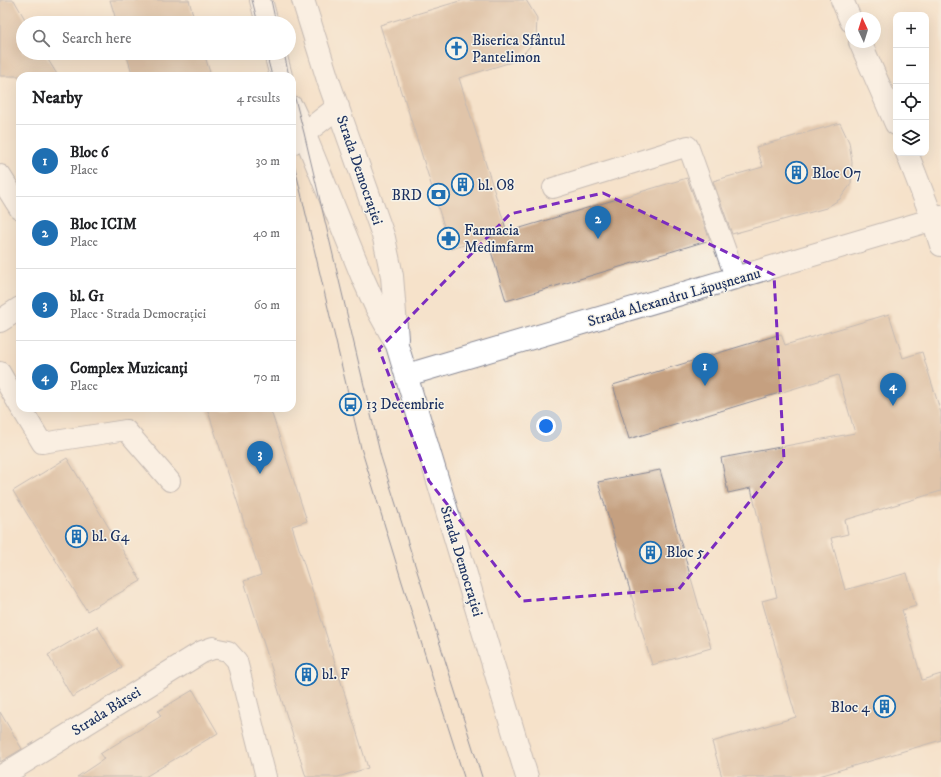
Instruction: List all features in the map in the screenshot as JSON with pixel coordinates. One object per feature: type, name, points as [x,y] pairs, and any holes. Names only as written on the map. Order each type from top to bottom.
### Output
[{"type":"street","points":[[261,0],[265,16]]},
{"type":"street","name":"Strada Democrației","points":[[303,0],[338,107],[384,238],[392,276],[397,344]]},
{"type":"street","points":[[842,0],[847,12]]},
{"type":"street","points":[[863,48],[894,120]]},
{"type":"street","points":[[277,60],[280,72]]},
{"type":"street","points":[[298,138],[338,107]]},
{"type":"street","name":"Strada Democrației","points":[[296,128],[298,138],[376,307],[397,344],[527,777]]},
{"type":"street","points":[[908,156],[937,219],[941,245]]},
{"type":"street","points":[[0,176],[16,202]]},
{"type":"street","name":"Strada Alexandru Lăpușneanu","points":[[407,375],[937,219]]},
{"type":"street","points":[[0,321],[16,311]]},
{"type":"street","name":"Strada Bârsei","points":[[0,777],[195,656],[213,648]]},
{"type":"lane","points":[[553,188],[688,146],[736,279]]},
{"type":"lane","points":[[0,372],[16,400]]},
{"type":"lane","points":[[23,412],[42,443],[126,430],[170,480]]},
{"type":"lane","points":[[213,648],[228,652],[237,661],[266,777]]},
{"type":"highlighted area","points":[[603,193],[774,275],[784,459],[679,589],[523,601],[429,481],[379,349],[510,214]]},
{"type":"building","points":[[0,0],[14,0],[23,16],[16,16],[16,60],[48,60],[56,72],[16,72],[16,76],[0,76]]},
{"type":"building","points":[[110,0],[189,0],[193,16],[115,16]]},
{"type":"building","points":[[463,0],[526,0],[537,18],[536,39],[518,60],[459,78],[507,232],[451,249],[380,25]]},
{"type":"building","points":[[128,60],[206,60],[210,72],[132,72]]},
{"type":"building","name":"Bloc O7","points":[[840,123],[849,142],[852,162],[851,184],[840,199],[826,208],[732,234],[713,181],[763,167],[756,147]]},
{"type":"building","points":[[687,178],[710,240],[506,301],[487,238]]},
{"type":"building","points":[[889,314],[903,358],[922,352],[941,413],[941,491],[845,520],[848,534],[831,538],[845,590],[907,573],[916,606],[902,610],[922,680],[941,674],[941,740],[816,777],[722,777],[712,742],[796,717],[762,601],[777,597],[751,488],[728,493],[721,458],[855,433],[838,375],[629,439],[613,385],[781,334],[785,345]]},
{"type":"building","points":[[208,412],[271,412],[307,521],[292,526],[368,768],[338,777],[306,777],[244,581],[261,575]]},
{"type":"building","name":"bl. G4","points":[[67,458],[141,581],[87,611],[13,491]]},
{"type":"building","name":"Bloc 5","points":[[660,470],[711,648],[652,665],[598,482]]},
{"type":"building","points":[[97,626],[122,668],[72,697],[48,655]]},
{"type":"building","points":[[193,690],[218,733],[145,777],[77,777],[104,759],[100,754],[161,716],[158,711]]},
{"type":"building","points":[[0,712],[22,749],[0,762]]},
{"type":"tram line","points":[[252,0],[256,16]]},
{"type":"tram line","points":[[271,0],[274,16]]},
{"type":"tram line","points":[[268,60],[271,72]]},
{"type":"tram line","points":[[286,60],[288,72]]},
{"type":"tram line","points":[[296,102],[381,457],[482,777]]},
{"type":"tram line","points":[[296,172],[361,448],[464,777]]},
{"type":"place","name":"Biserica Sfântul Pantelimon","points":[[457,49]]},
{"type":"place","name":"Bloc O7","points":[[797,173]]},
{"type":"place","name":"bl. O8","points":[[462,185]]},
{"type":"place","name":"BRD","points":[[438,195]]},
{"type":"place","name":"Farmacia Medimfarm","points":[[448,239]]},
{"type":"place","name":"Bloc ICIM","points":[[598,239]]},
{"type":"place","name":"Bloc 6","points":[[705,386]]},
{"type":"place","name":"13 Decembrie","points":[[351,404]]},
{"type":"place","name":"Complex Muzicanți","points":[[893,406]]},
{"type":"place","name":"bl. G1","points":[[260,474]]},
{"type":"place","name":"bl. G4","points":[[77,536]]},
{"type":"place","name":"Bloc 5","points":[[651,552]]},
{"type":"place","name":"bl. F","points":[[306,674]]},
{"type":"place","name":"Bloc 4","points":[[885,707]]}]
